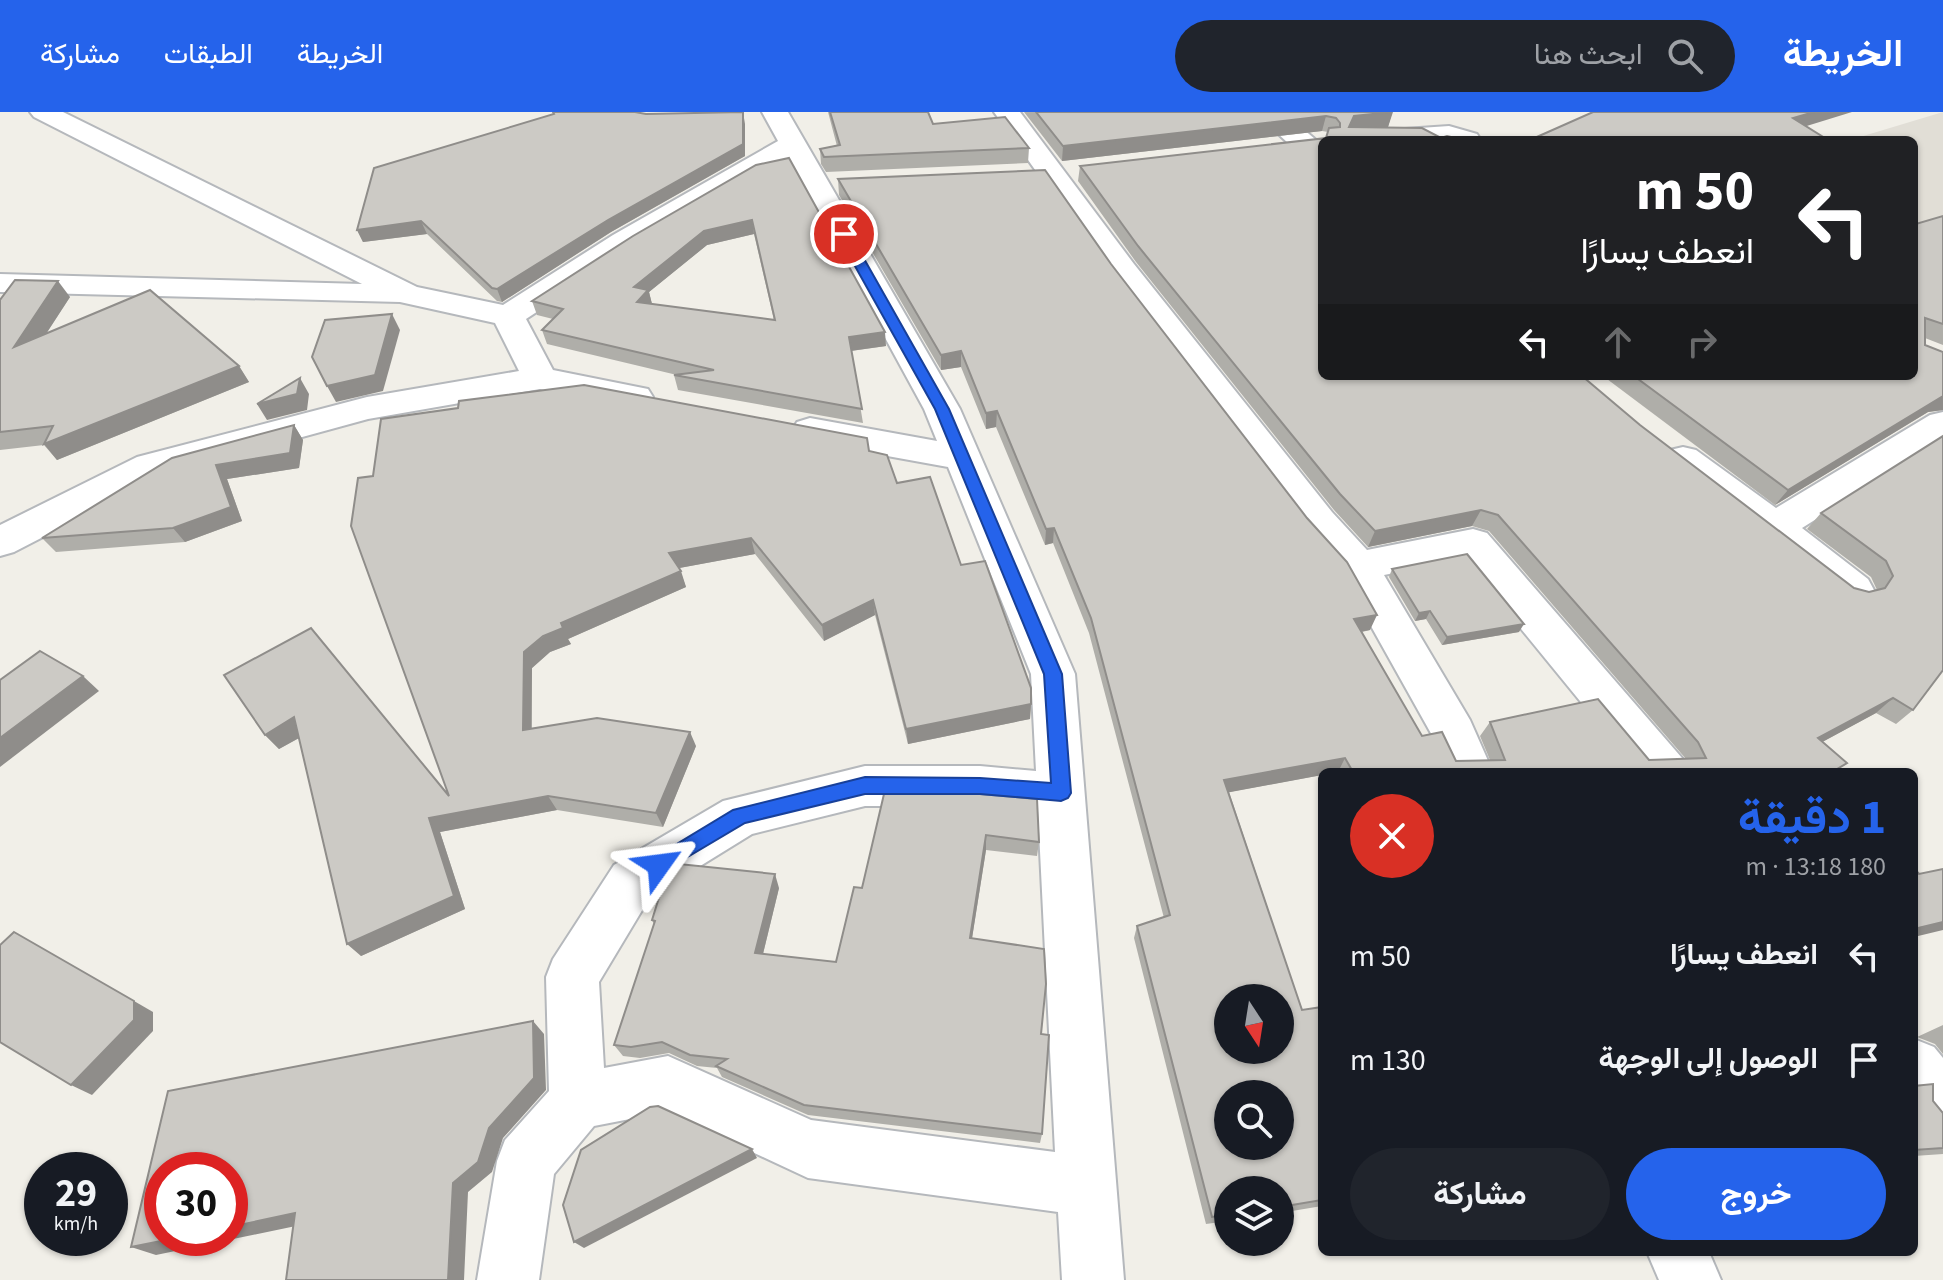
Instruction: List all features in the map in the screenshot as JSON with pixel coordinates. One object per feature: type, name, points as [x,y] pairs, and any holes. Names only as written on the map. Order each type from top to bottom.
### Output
[{"type":"street","points":[[43,112],[407,294]]},
{"type":"street","points":[[1007,112],[1054,172],[1123,271],[1318,522],[1358,566],[1454,733],[1468,768]]},
{"type":"street","points":[[1267,112],[1316,148]]},
{"type":"street","points":[[0,283],[407,294],[508,316],[624,241],[784,128],[832,183],[942,409],[1053,674],[1093,1280]]},
{"type":"street","points":[[1419,136],[1455,136]]},
{"type":"street","points":[[1273,147],[1316,148]]},
{"type":"street","points":[[508,316],[540,378]]},
{"type":"street","points":[[0,542],[150,466],[367,408],[540,378],[668,404]]},
{"type":"street","points":[[1775,527],[1943,423]]},
{"type":"street","points":[[776,424],[962,457]]},
{"type":"street","points":[[1654,438],[1855,590]]},
{"type":"street","points":[[1358,566],[1473,543],[1663,768]]},
{"type":"street","points":[[578,1101],[572,977],[632,881],[740,816],[865,786],[980,786],[1061,793]]},
{"type":"street","points":[[1918,1072],[1943,1101]]},
{"type":"street","points":[[508,1280],[526,1161],[578,1101],[668,1084],[808,1149],[1087,1186]]},
{"type":"street","points":[[1680,1256],[1690,1280]]},
{"type":"shaded area","points":[[1943,112],[1943,240],[1918,226],[1918,136],[1863,136]]},
{"type":"building","points":[[553,112],[743,112],[743,144],[608,220],[497,289],[492,288],[421,221],[357,230],[374,168]]},
{"type":"building","points":[[830,112],[928,112],[933,124],[1005,117],[1029,148],[824,157],[820,149],[840,145]]},
{"type":"building","points":[[1036,112],[1392,112],[1354,116],[1349,127],[1422,128],[1437,136],[1327,136],[1329,128],[1340,127],[1336,118],[1326,116],[1063,146]]},
{"type":"building","points":[[1593,112],[1814,112],[1793,118],[1822,136],[1539,136]]},
{"type":"building","points":[[1318,139],[1318,380],[1587,380],[1640,425],[1854,588],[1869,592],[1885,588],[1893,576],[1886,561],[1821,513],[1943,436],[1943,670],[1913,710],[1893,698],[1818,738],[1847,763],[1839,768],[1351,768],[1345,758],[1224,780],[1293,984],[1214,984],[1214,1064],[1294,1064],[1294,986],[1302,1010],[1318,1008],[1318,1201],[1294,1205],[1294,1176],[1214,1176],[1212,1217],[1137,926],[1170,915],[1091,618],[1054,528],[1046,529],[997,411],[986,413],[961,351],[941,355],[838,179],[1045,170],[1111,264],[1307,518],[1347,562],[1377,615],[1354,619],[1422,736],[1442,732],[1456,761],[1505,760],[1490,722],[1598,699],[1649,760],[1706,758],[1698,742],[1498,515],[1481,510],[1375,531],[1340,494],[1138,246],[1080,166]]},
{"type":"building","points":[[789,158],[885,332],[849,337],[862,409],[674,375],[714,370],[542,330],[563,309],[532,301],[633,236],[756,165]],"holes":[[[752,220],[775,320],[637,302],[648,290],[634,287],[704,231]]]},
{"type":"building","points":[[1943,216],[1943,324],[1925,318],[1925,345],[1943,352],[1943,396],[1788,490],[1639,380],[1918,380],[1918,223]]},
{"type":"building","points":[[15,280],[58,281],[14,347],[150,290],[239,366],[44,444],[53,426],[0,432],[0,300]]},
{"type":"building","points":[[392,314],[375,375],[327,386],[312,357],[325,320]]},
{"type":"building","points":[[300,378],[297,394],[257,404]]},
{"type":"building","points":[[584,385],[867,438],[869,451],[887,455],[897,483],[930,477],[961,565],[985,561],[1031,688],[1031,704],[906,729],[873,600],[822,625],[751,538],[669,553],[681,571],[561,623],[563,628],[543,636],[524,652],[523,730],[597,718],[690,732],[656,813],[548,796],[429,818],[454,896],[347,944],[294,717],[265,735],[224,675],[311,628],[449,796],[351,526],[358,478],[373,476],[381,419],[458,408],[459,401]]},
{"type":"building","points":[[294,425],[290,453],[216,465],[231,507],[173,528],[42,538],[172,458]]},
{"type":"building","points":[[1467,554],[1524,624],[1447,637],[1430,611],[1419,613],[1392,569]]},
{"type":"building","points":[[40,651],[83,676],[0,738],[0,680]]},
{"type":"building","points":[[884,794],[980,794],[1037,799],[1039,842],[986,835],[970,938],[1044,949],[1046,984],[1041,1034],[1049,1035],[1042,1134],[804,1105],[716,1066],[727,1059],[690,1055],[662,1042],[631,1047],[614,1045],[655,921],[652,920],[667,872],[679,864],[775,874],[755,953],[836,962],[854,887],[862,888]]},
{"type":"building","points":[[1943,869],[1943,922],[1918,928],[1918,873]]},
{"type":"building","points":[[14,932],[134,1001],[134,1020],[71,1085],[0,1042],[0,945]]},
{"type":"building","points":[[533,1021],[534,1078],[489,1128],[478,1162],[453,1183],[448,1280],[286,1280],[295,1213],[248,1223],[248,1152],[154,1152],[168,1091]]},
{"type":"building","points":[[1933,1084],[1933,1101],[1943,1113],[1943,1148],[1918,1150],[1918,1086]]},
{"type":"building","points":[[658,1106],[752,1149],[574,1242],[563,1205],[581,1150],[650,1107]]},
{"type":"building","points":[[144,1192],[144,1244],[131,1247]]},
{"type":"route","points":[[659,865],[740,816],[865,786],[980,786],[1061,793],[1053,674],[942,409],[844,234]]}]
